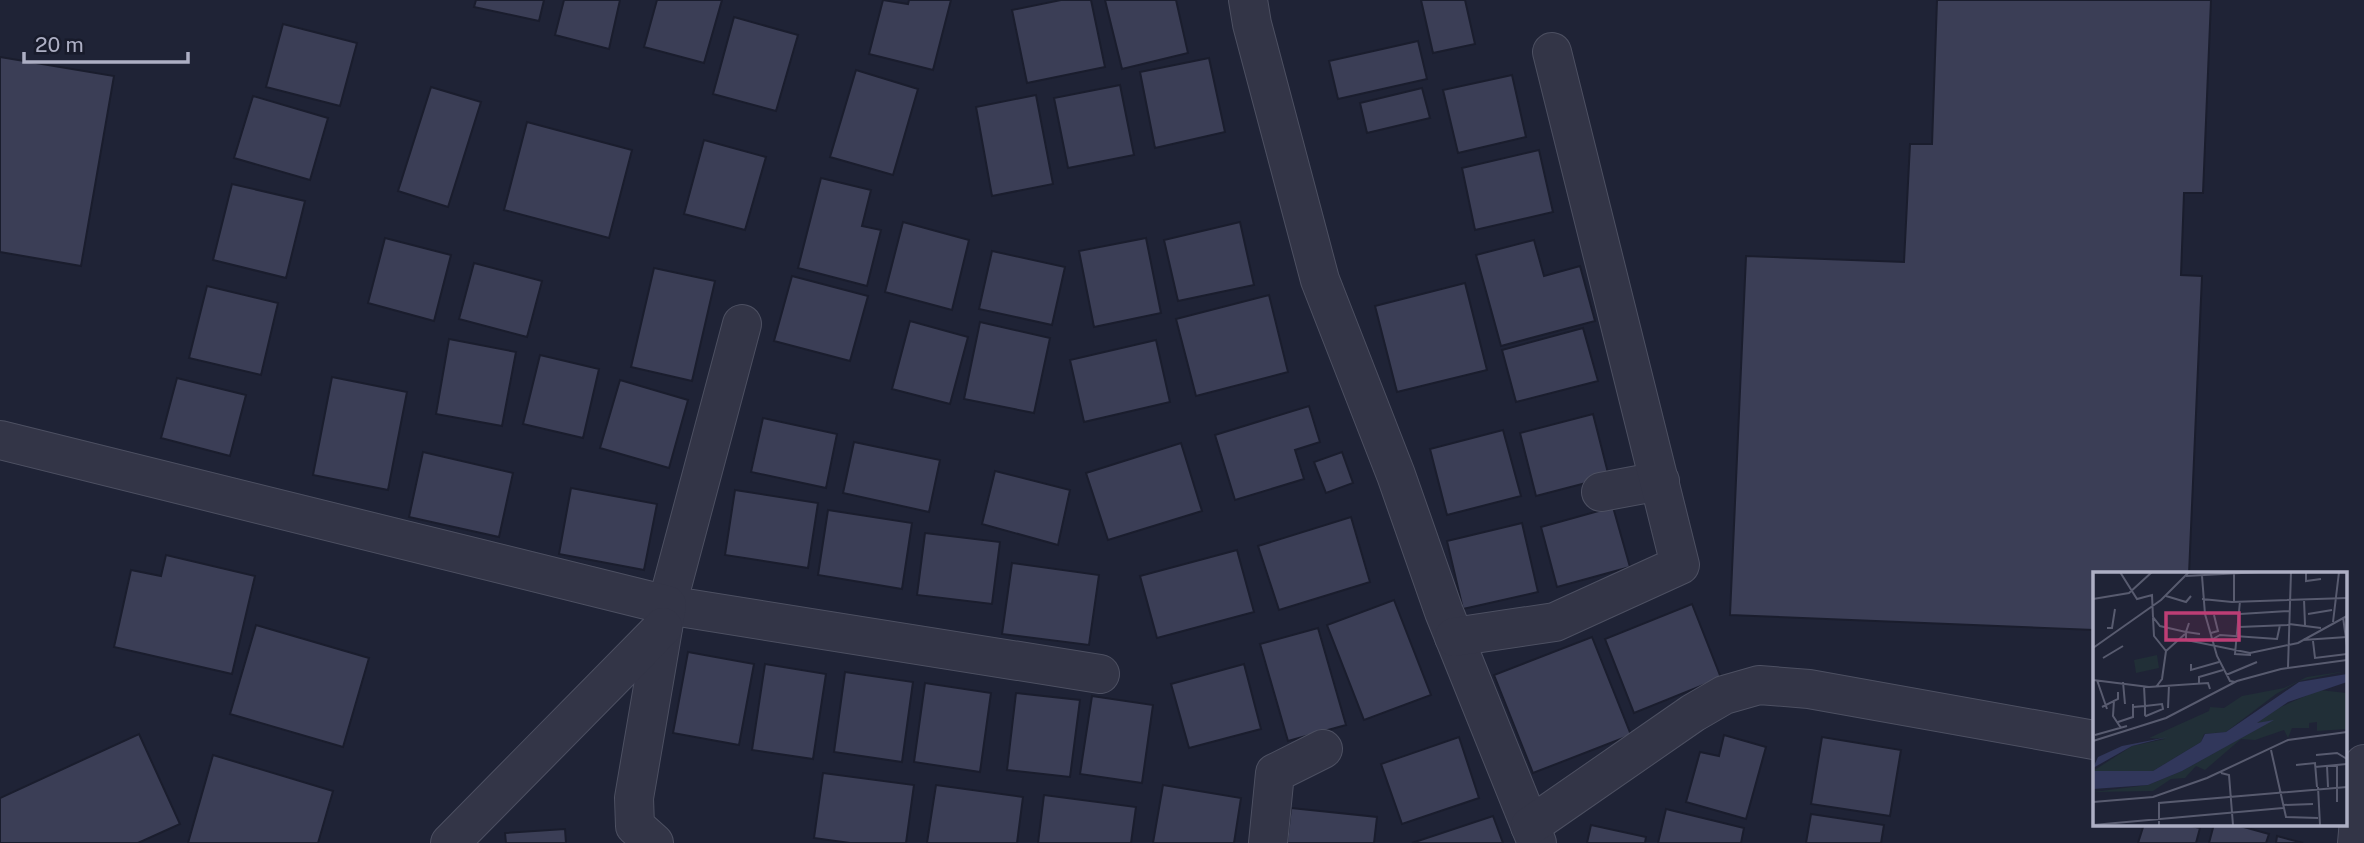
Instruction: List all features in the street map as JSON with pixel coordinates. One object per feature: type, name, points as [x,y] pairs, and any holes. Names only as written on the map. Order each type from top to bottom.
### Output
[{"type":"street","points":[[1248,0],[1252,24],[1320,280],[1454,637],[1533,835],[1693,713],[1724,695],[1759,685],[1809,689],[2093,740]]},
{"type":"street","points":[[1454,637],[1555,622],[1680,565],[1552,52]]},
{"type":"street","points":[[638,837],[634,798],[665,616],[742,324]]},
{"type":"street","points":[[0,440],[665,616],[1100,674]]},
{"type":"street","points":[[1601,492],[1660,481]]},
{"type":"street","points":[[450,843],[665,616]]},
{"type":"street","points":[[1268,843],[1275,773],[1323,749]]},
{"type":"street","points":[[2357,843],[2359,778]]},
{"type":"building","points":[[476,0],[544,0],[539,21],[474,7]]},
{"type":"building","points":[[564,0],[620,0],[609,49],[555,35]]},
{"type":"building","points":[[657,0],[722,0],[704,63],[644,47]]},
{"type":"building","points":[[883,0],[908,4],[909,0],[951,0],[933,70],[869,54]]},
{"type":"building","points":[[1061,0],[1091,0],[1105,67],[1027,83],[1012,10]]},
{"type":"building","points":[[1105,0],[1176,0],[1188,53],[1122,69]]},
{"type":"building","points":[[1421,0],[1465,0],[1475,44],[1433,53]]},
{"type":"building","points":[[1937,0],[2211,0],[2203,193],[2184,193],[2181,275],[2202,276],[2189,572],[2093,572],[2093,630],[1730,615],[1746,256],[1904,262],[1910,144],[1932,144]]},
{"type":"building","points":[[734,17],[798,35],[776,111],[713,94]]},
{"type":"building","points":[[283,24],[357,43],[340,106],[266,87]]},
{"type":"building","points":[[1418,41],[1427,79],[1338,99],[1329,61]]},
{"type":"building","points":[[0,57],[114,76],[81,266],[0,252]]},
{"type":"building","points":[[1209,58],[1225,132],[1155,148],[1140,72]]},
{"type":"building","points":[[856,70],[918,89],[893,175],[830,157]]},
{"type":"building","points":[[1512,75],[1526,137],[1458,153],[1443,90]]},
{"type":"building","points":[[1120,85],[1134,155],[1068,168],[1054,98]]},
{"type":"building","points":[[431,87],[481,102],[448,207],[398,191]]},
{"type":"building","points":[[1422,88],[1430,118],[1367,133],[1360,103]]},
{"type":"building","points":[[1036,95],[1053,184],[992,196],[976,107]]},
{"type":"building","points":[[253,96],[328,118],[310,180],[234,158]]},
{"type":"building","points":[[527,122],[632,150],[609,238],[504,210]]},
{"type":"building","points":[[704,140],[766,157],[745,230],[684,214]]},
{"type":"building","points":[[1539,150],[1553,212],[1475,230],[1462,168]]},
{"type":"building","points":[[821,178],[871,190],[862,226],[881,230],[867,286],[798,268]]},
{"type":"building","points":[[232,184],[305,201],[286,278],[213,260]]},
{"type":"building","points":[[903,222],[969,240],[952,310],[885,292]]},
{"type":"building","points":[[1240,222],[1254,285],[1178,301],[1164,240]]},
{"type":"building","points":[[385,238],[451,255],[434,321],[368,303]]},
{"type":"building","points":[[1146,238],[1161,313],[1094,327],[1079,251]]},
{"type":"building","points":[[1534,240],[1544,276],[1580,266],[1595,321],[1501,346],[1476,255]]},
{"type":"building","points":[[992,251],[1065,267],[1052,325],[979,309]]},
{"type":"building","points":[[474,263],[542,281],[527,337],[459,319]]},
{"type":"building","points":[[654,268],[715,281],[692,381],[631,367]]},
{"type":"building","points":[[792,276],[868,296],[850,361],[774,341]]},
{"type":"building","points":[[1465,283],[1487,370],[1397,392],[1375,306]]},
{"type":"building","points":[[207,286],[278,303],[261,375],[189,358]]},
{"type":"building","points":[[1269,295],[1288,372],[1196,396],[1176,319]]},
{"type":"building","points":[[910,321],[968,337],[950,404],[892,389]]},
{"type":"building","points":[[980,322],[1050,338],[1034,413],[964,399]]},
{"type":"building","points":[[1583,328],[1598,381],[1516,402],[1502,350]]},
{"type":"building","points":[[449,339],[516,352],[502,426],[436,414]]},
{"type":"building","points":[[1156,340],[1170,402],[1084,422],[1070,360]]},
{"type":"building","points":[[540,355],[599,369],[583,438],[523,424]]},
{"type":"building","points":[[332,377],[407,392],[388,490],[313,475]]},
{"type":"building","points":[[177,378],[246,395],[230,456],[161,438]]},
{"type":"building","points":[[620,380],[688,400],[669,468],[600,448]]},
{"type":"building","points":[[1309,406],[1320,442],[1295,450],[1304,479],[1235,500],[1215,435]]},
{"type":"building","points":[[1593,414],[1609,477],[1536,496],[1520,433]]},
{"type":"building","points":[[763,418],[837,434],[826,488],[751,472]]},
{"type":"building","points":[[1503,430],[1521,496],[1447,515],[1430,449]]},
{"type":"building","points":[[854,442],[940,460],[929,512],[843,493]]},
{"type":"building","points":[[1181,443],[1202,511],[1108,540],[1086,473]]},
{"type":"building","points":[[423,452],[513,473],[499,537],[409,517]]},
{"type":"building","points":[[1342,452],[1353,483],[1326,493],[1314,462]]},
{"type":"building","points":[[995,471],[1070,490],[1058,545],[982,524]]},
{"type":"building","points":[[571,488],[657,504],[644,570],[559,554]]},
{"type":"building","points":[[735,490],[818,503],[808,568],[725,555]]},
{"type":"building","points":[[1613,507],[1630,567],[1557,587],[1541,527]]},
{"type":"building","points":[[828,510],[912,523],[902,589],[818,575]]},
{"type":"building","points":[[1351,517],[1370,582],[1279,610],[1258,546]]},
{"type":"building","points":[[1522,523],[1538,592],[1463,609],[1447,541]]},
{"type":"building","points":[[925,533],[1000,542],[992,604],[917,595]]},
{"type":"building","points":[[1237,550],[1254,612],[1157,638],[1140,576]]},
{"type":"building","points":[[166,555],[255,576],[232,674],[114,647],[131,570],[161,576]]},
{"type":"building","points":[[1012,563],[1099,575],[1089,645],[1002,634]]},
{"type":"building","points":[[1394,600],[1431,695],[1364,720],[1327,625]]},
{"type":"building","points":[[1692,604],[1721,678],[1634,713],[1605,639]]},
{"type":"building","points":[[256,625],[369,658],[343,747],[230,714]]},
{"type":"building","points":[[1318,628],[1346,725],[1288,741],[1260,644]]},
{"type":"building","points":[[1592,637],[1631,735],[1533,773],[1494,675]]},
{"type":"building","points":[[688,652],[754,664],[739,745],[673,733]]},
{"type":"building","points":[[765,664],[826,674],[813,759],[752,750]]},
{"type":"building","points":[[1244,664],[1261,729],[1189,748],[1171,684]]},
{"type":"building","points":[[845,672],[913,682],[902,762],[834,752]]},
{"type":"building","points":[[925,683],[991,693],[980,772],[914,762]]},
{"type":"building","points":[[1016,693],[1080,700],[1070,777],[1007,770]]},
{"type":"building","points":[[1092,696],[1153,705],[1142,783],[1080,774]]},
{"type":"building","points":[[139,734],[180,824],[138,843],[0,843],[0,798]]},
{"type":"building","points":[[1724,735],[1766,747],[1746,819],[1686,802],[1700,752],[1719,756]]},
{"type":"building","points":[[1459,737],[1479,798],[1402,824],[1381,764]]},
{"type":"building","points":[[1822,737],[1901,750],[1890,816],[1811,804]]},
{"type":"building","points":[[213,755],[333,791],[318,843],[188,843]]},
{"type":"building","points":[[823,773],[914,785],[906,843],[850,843],[814,838]]},
{"type":"building","points":[[936,785],[1023,797],[1017,843],[927,843]]},
{"type":"building","points":[[1163,785],[1241,798],[1234,843],[1153,843]]},
{"type":"building","points":[[1044,795],[1136,807],[1131,843],[1038,843]]},
{"type":"building","points":[[1291,808],[1377,817],[1374,843],[1287,843]]},
{"type":"building","points":[[1666,809],[1744,828],[1741,843],[1658,843]]},
{"type":"building","points":[[1811,814],[1884,825],[1881,843],[1806,843]]},
{"type":"building","points":[[1493,816],[1503,843],[1412,843]]},
{"type":"building","points":[[1591,825],[1646,837],[1645,843],[1587,843]]},
{"type":"building","points":[[2143,826],[2200,828],[2196,843],[2138,843]]},
{"type":"building","points":[[2213,826],[2240,826],[2269,834],[2266,843],[2209,843]]},
{"type":"building","points":[[565,829],[566,843],[506,843],[505,833]]},
{"type":"building","points":[[2277,836],[2303,843],[2276,843]]}]
